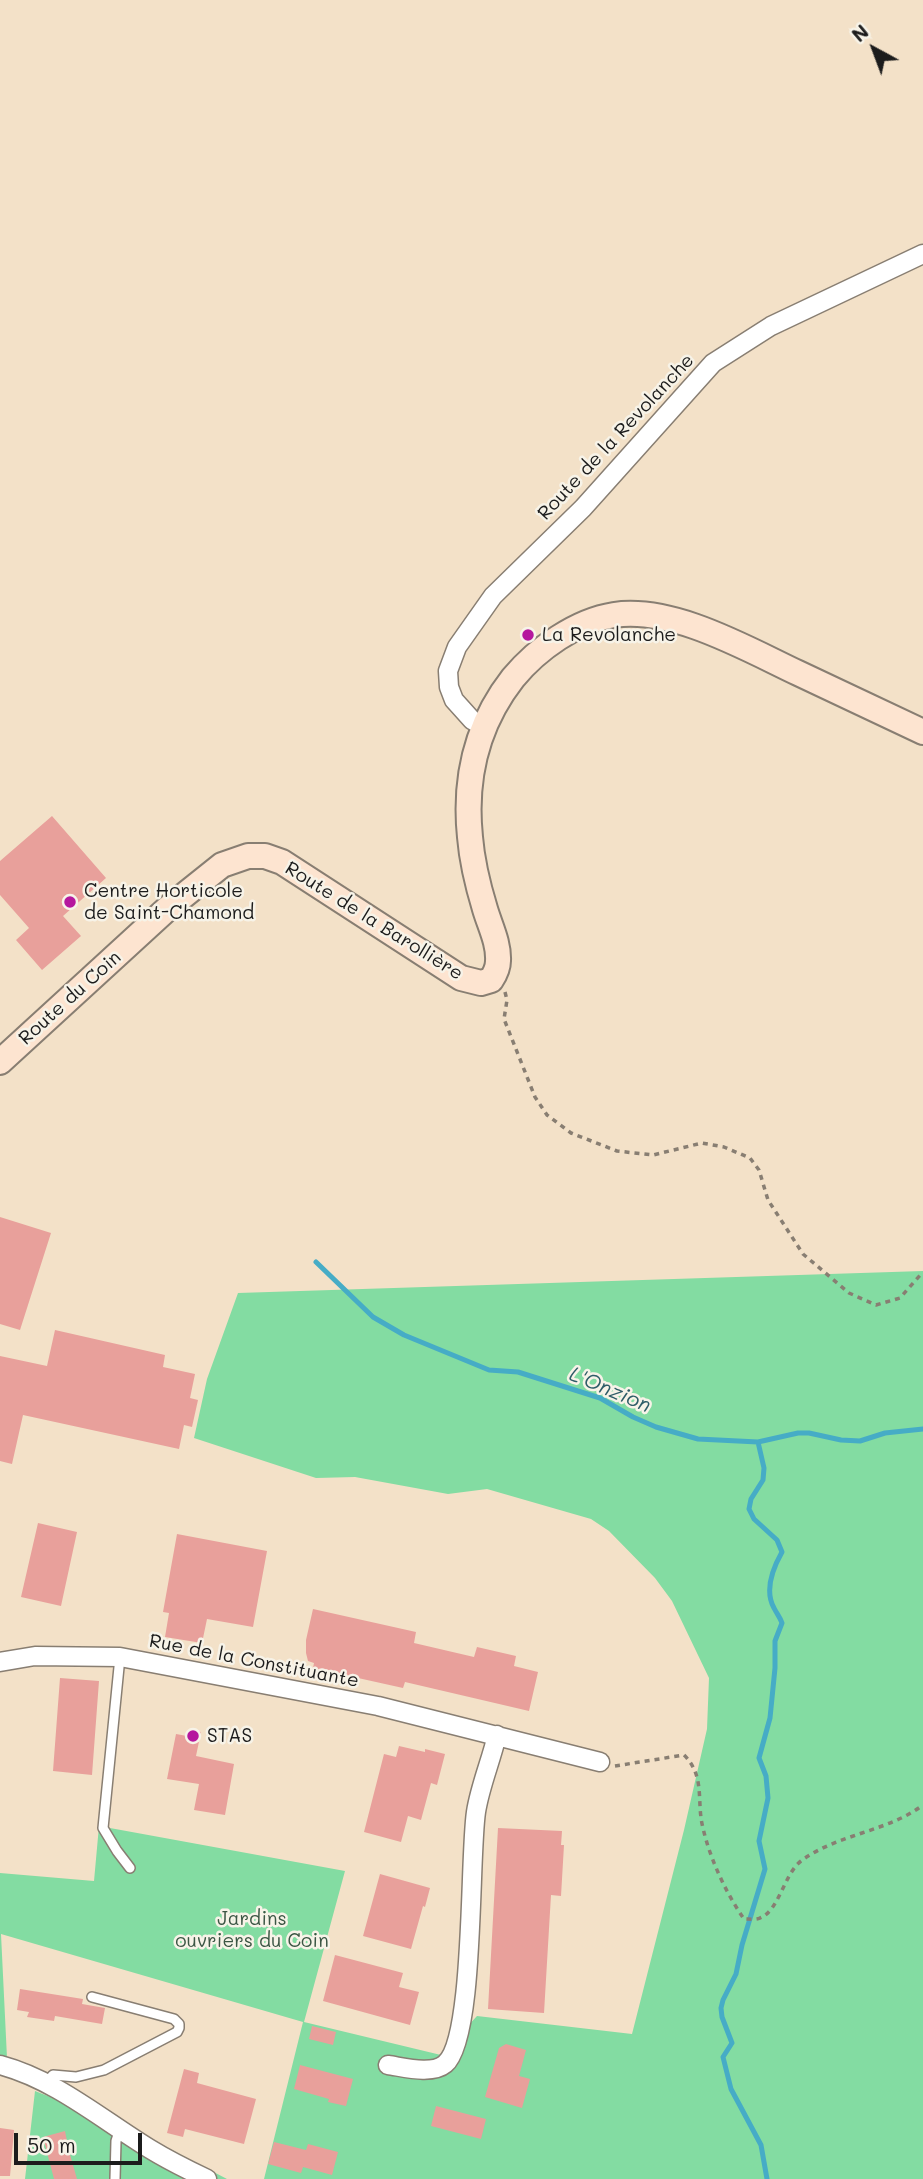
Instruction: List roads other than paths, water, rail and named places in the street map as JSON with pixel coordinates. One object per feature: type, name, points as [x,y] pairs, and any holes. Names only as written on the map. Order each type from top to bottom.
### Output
[{"type":"main road","points":[[484,726],[498,698],[519,671],[554,641],[586,622],[615,614],[644,614],[721,637],[923,732]]},
{"type":"main road","name":"Route de la Barollière","points":[[172,905],[222,864],[248,856],[265,856],[282,862],[461,978],[481,983],[491,980],[497,970],[497,947],[477,881],[469,827],[468,794],[473,758],[484,726]]},
{"type":"main road","name":"Route du Coin","points":[[0,1062],[172,905]]},
{"type":"street","name":"Route de la Revolanche","points":[[484,726],[472,720],[454,700],[449,687],[448,671],[457,647],[492,596],[583,508],[713,363],[771,326],[923,254]]},
{"type":"street","name":"Rue de la Constituante","points":[[0,1662],[35,1656],[120,1657],[378,1706],[600,1762]]},
{"type":"street","points":[[388,2065],[440,2068],[448,2062],[455,2049],[464,2008],[476,1813],[498,1735]]},
{"type":"street","points":[[0,2065],[20,2070],[46,2083],[178,2165],[207,2179]]},
{"type":"lane","points":[[120,1657],[103,1828],[130,1868]]},
{"type":"lane","points":[[46,2083],[53,2075],[76,2077],[104,2070],[177,2032],[179,2028],[174,2019],[92,1997]]},
{"type":"lane","points":[[115,2179],[116,2141],[120,2129]]},
{"type":"waterway","name":"L'Onzion","points":[[316,1262],[373,1317],[404,1335],[489,1370],[518,1372],[600,1398],[656,1427],[698,1439],[758,1442],[809,1433],[860,1441],[885,1433],[923,1429]]},
{"type":"waterway","points":[[758,1442],[764,1468],[763,1480],[751,1499],[749,1509],[754,1519],[777,1540],[782,1552],[770,1587],[771,1601],[782,1623],[775,1641],[770,1718],[759,1758],[766,1776],[768,1798],[759,1841],[765,1869],[736,1974],[721,2008],[732,2043],[723,2057],[731,2089],[761,2145],[767,2179]]},
{"type":"place","name":"La Revolanche","points":[[528,635]]},
{"type":"place","name":"Centre Horticole de Saint-Chamond","points":[[70,902]]},
{"type":"place","name":"STAS","points":[[193,1736]]},
{"type":"park label","name":"Jardins ouvriers du Coin","points":[[252,1930]]}]
